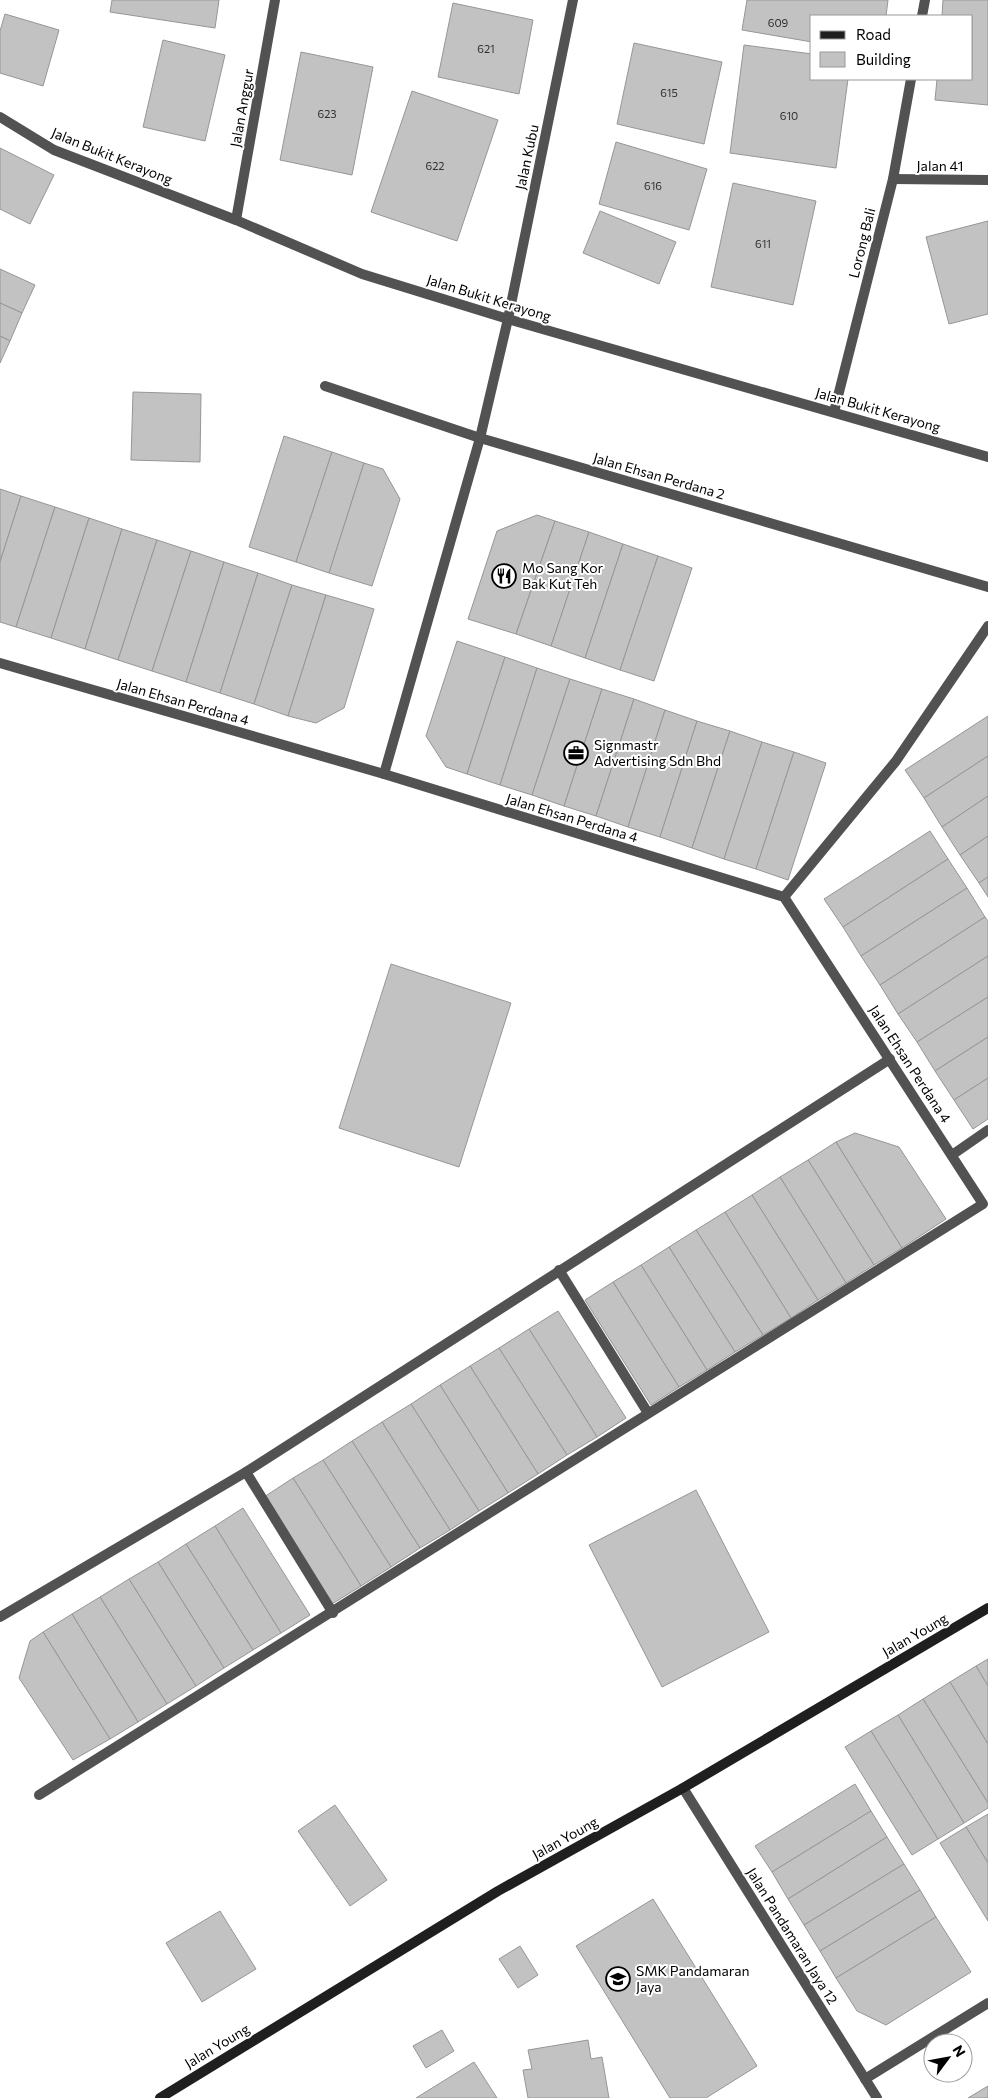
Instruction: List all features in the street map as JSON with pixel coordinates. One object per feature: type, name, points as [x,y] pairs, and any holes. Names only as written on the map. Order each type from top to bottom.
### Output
[{"type":"main road","name":"Jalan Young","points":[[160,2098],[498,1891],[683,1788],[988,1608]]},
{"type":"street","name":"Jalan Anggur","points":[[236,220],[275,0]]},
{"type":"street","name":"Jalan Kubu","points":[[384,774],[480,438],[508,319],[573,0]]},
{"type":"street","points":[[922,15],[925,0]]},
{"type":"street","name":"Lorong Bali","points":[[834,412],[893,179],[911,80]]},
{"type":"street","name":"Jalan Bukit Kerayong","points":[[0,117],[54,150],[236,220],[362,274],[508,319],[988,457]]},
{"type":"street","name":"Jalan 41","points":[[893,179],[988,180]]},
{"type":"street","name":"Jalan Ehsan Perdana 2","points":[[325,386],[480,438],[988,586]]},
{"type":"street","points":[[784,897],[896,761],[988,626]]},
{"type":"street","name":"Jalan Ehsan Perdana 4","points":[[0,663],[384,774],[784,897],[984,1204],[648,1413]]},
{"type":"street","points":[[0,1617],[246,1472],[890,1059]]},
{"type":"street","points":[[952,1155],[988,1130]]},
{"type":"street","points":[[39,1795],[333,1613],[648,1413],[559,1270]]},
{"type":"street","points":[[246,1472],[333,1613]]},
{"type":"street","name":"Jalan Pandamaran Jaya 12","points":[[683,1788],[877,2098]]},
{"type":"street","points":[[865,2079],[988,2003]]},
{"type":"building","points":[[112,0],[219,0],[215,28],[110,12]]},
{"type":"building","points":[[747,0],[888,0],[886,15],[810,15],[810,42],[742,30]]},
{"type":"building","points":[[943,0],[988,0],[988,105],[935,100],[937,80],[973,80],[973,15],[942,15]]},
{"type":"building","points":[[453,3],[533,20],[519,94],[438,77]]},
{"type":"building","points":[[5,14],[59,30],[43,86],[0,73],[0,31]]},
{"type":"building","points":[[163,40],[225,55],[205,141],[143,127]]},
{"type":"building","points":[[634,43],[722,62],[704,144],[617,124]]},
{"type":"building","points":[[744,45],[810,54],[810,80],[848,80],[836,168],[730,153]]},
{"type":"building","points":[[301,52],[373,67],[352,175],[280,160]]},
{"type":"building","points":[[412,91],[498,120],[457,241],[371,212]]},
{"type":"building","points":[[616,142],[707,169],[689,230],[599,204]]},
{"type":"building","points":[[0,148],[54,175],[30,224],[0,209]]},
{"type":"building","points":[[733,183],[816,201],[793,305],[711,287]]},
{"type":"building","points":[[600,211],[676,242],[659,284],[583,253]]},
{"type":"building","points":[[988,221],[988,314],[949,324],[926,237]]},
{"type":"building","points":[[0,269],[35,285],[22,313],[0,303]]},
{"type":"building","points":[[0,303],[22,313],[10,341],[0,336]]},
{"type":"building","points":[[0,336],[10,341],[0,363]]},
{"type":"building","points":[[133,392],[201,394],[200,462],[131,460]]},
{"type":"building","points":[[284,436],[332,452],[296,562],[249,547]]},
{"type":"building","points":[[332,452],[364,463],[329,573],[296,562]]},
{"type":"building","points":[[364,463],[383,469],[400,499],[372,586],[329,573]]},
{"type":"building","points":[[0,489],[21,496],[0,562]]},
{"type":"building","points":[[21,496],[55,507],[16,627],[0,622],[0,562]]},
{"type":"building","points":[[55,507],[89,518],[51,638],[16,627]]},
{"type":"building","points":[[537,515],[555,521],[516,634],[468,619],[497,531]]},
{"type":"building","points":[[89,518],[122,529],[85,649],[51,638]]},
{"type":"building","points":[[555,521],[589,532],[551,646],[516,634]]},
{"type":"building","points":[[122,529],[157,540],[118,660],[85,649]]},
{"type":"building","points":[[589,532],[623,544],[585,658],[551,646]]},
{"type":"building","points":[[157,540],[191,551],[152,671],[118,660]]},
{"type":"building","points":[[623,544],[658,556],[620,670],[585,658]]},
{"type":"building","points":[[191,551],[224,562],[186,682],[152,671]]},
{"type":"building","points":[[658,556],[692,568],[654,681],[620,670]]},
{"type":"building","points":[[224,562],[258,573],[220,693],[186,682]]},
{"type":"building","points":[[258,573],[292,585],[254,704],[220,693]]},
{"type":"building","points":[[292,585],[326,595],[288,716],[254,704]]},
{"type":"building","points":[[326,595],[374,609],[344,708],[316,723],[288,716]]},
{"type":"building","points":[[457,641],[505,657],[467,774],[446,767],[426,736]]},
{"type":"building","points":[[505,657],[537,668],[500,785],[467,774]]},
{"type":"building","points":[[537,668],[570,679],[532,795],[500,785]]},
{"type":"building","points":[[570,679],[602,689],[564,806],[532,795]]},
{"type":"building","points":[[602,689],[634,699],[596,816],[564,806]]},
{"type":"building","points":[[634,699],[665,710],[628,827],[596,816]]},
{"type":"building","points":[[665,710],[697,721],[660,837],[628,827]]},
{"type":"building","points":[[988,716],[988,756],[924,798],[905,770]]},
{"type":"building","points":[[697,721],[730,731],[692,848],[660,837]]},
{"type":"building","points":[[730,731],[762,742],[724,859],[692,848]]},
{"type":"building","points":[[762,742],[794,752],[756,869],[724,859]]},
{"type":"building","points":[[794,752],[826,763],[788,880],[756,869]]},
{"type":"building","points":[[988,756],[988,796],[942,827],[924,798]]},
{"type":"building","points":[[988,796],[988,836],[960,855],[942,827]]},
{"type":"building","points":[[930,831],[948,859],[843,927],[824,899]]},
{"type":"building","points":[[988,836],[988,877],[979,883],[960,855]]},
{"type":"building","points":[[948,859],[967,888],[861,956],[843,927]]},
{"type":"building","points":[[988,877],[988,897],[979,883]]},
{"type":"building","points":[[967,888],[985,917],[880,985],[861,956]]},
{"type":"building","points":[[985,917],[988,921],[988,956],[898,1014],[880,985]]},
{"type":"building","points":[[988,956],[988,997],[917,1042],[898,1014]]},
{"type":"building","points":[[391,964],[511,1003],[459,1167],[339,1128]]},
{"type":"building","points":[[988,997],[988,1037],[935,1071],[917,1042]]},
{"type":"building","points":[[988,1037],[988,1078],[954,1100],[935,1071]]},
{"type":"building","points":[[988,1078],[988,1119],[973,1129],[954,1100]]},
{"type":"building","points":[[855,1133],[899,1147],[946,1219],[902,1248],[836,1142]]},
{"type":"building","points":[[836,1142],[902,1248],[874,1265],[808,1160]]},
{"type":"building","points":[[808,1160],[874,1265],[846,1283],[780,1177]]},
{"type":"building","points":[[780,1177],[846,1283],[818,1300],[752,1195]]},
{"type":"building","points":[[752,1195],[818,1300],[791,1318],[725,1212]]},
{"type":"building","points":[[725,1212],[791,1318],[763,1335],[696,1230]]},
{"type":"building","points":[[696,1230],[763,1335],[735,1352],[669,1247]]},
{"type":"building","points":[[669,1247],[735,1352],[707,1370],[641,1265]]},
{"type":"building","points":[[641,1265],[707,1370],[679,1387],[613,1282]]},
{"type":"building","points":[[613,1282],[679,1387],[651,1405],[585,1300]]},
{"type":"building","points":[[558,1311],[626,1418],[597,1437],[529,1329]]},
{"type":"building","points":[[529,1329],[597,1437],[567,1455],[499,1348]]},
{"type":"building","points":[[499,1348],[567,1455],[538,1474],[470,1366]]},
{"type":"building","points":[[470,1366],[538,1474],[508,1493],[440,1385]]},
{"type":"building","points":[[440,1385],[508,1493],[479,1511],[411,1404]]},
{"type":"building","points":[[411,1404],[479,1511],[450,1530],[382,1422]]},
{"type":"building","points":[[382,1422],[450,1530],[420,1548],[352,1441]]},
{"type":"building","points":[[352,1441],[420,1548],[391,1567],[323,1460]]},
{"type":"building","points":[[323,1460],[391,1567],[361,1586],[293,1478]]},
{"type":"building","points":[[293,1478],[361,1586],[332,1604],[264,1497]]},
{"type":"building","points":[[696,1490],[769,1632],[662,1687],[589,1545]]},
{"type":"building","points":[[243,1508],[310,1615],[281,1633],[215,1526]]},
{"type":"building","points":[[215,1526],[281,1633],[253,1650],[186,1544]]},
{"type":"building","points":[[186,1544],[253,1650],[224,1668],[158,1562]]},
{"type":"building","points":[[158,1562],[224,1668],[196,1686],[129,1579]]},
{"type":"building","points":[[129,1579],[196,1686],[167,1704],[100,1597]]},
{"type":"building","points":[[100,1597],[167,1704],[138,1722],[72,1614]]},
{"type":"building","points":[[72,1614],[138,1722],[110,1739],[43,1632]]},
{"type":"building","points":[[43,1632],[110,1739],[73,1760],[19,1678],[30,1641]]},
{"type":"building","points":[[988,1659],[988,1686],[976,1666]]},
{"type":"building","points":[[976,1666],[988,1686],[988,1744],[950,1682]]},
{"type":"building","points":[[950,1682],[988,1744],[988,1803],[923,1699]]},
{"type":"building","points":[[923,1699],[988,1803],[988,1808],[964,1823],[898,1715]]},
{"type":"building","points":[[898,1715],[964,1823],[938,1839],[871,1731]]},
{"type":"building","points":[[871,1731],[938,1839],[912,1855],[845,1747]]},
{"type":"building","points":[[855,1784],[871,1811],[772,1872],[755,1846]]},
{"type":"building","points":[[335,1805],[387,1880],[350,1906],[298,1831]]},
{"type":"building","points":[[871,1811],[887,1837],[788,1899],[772,1872]]},
{"type":"building","points":[[988,1814],[988,1863],[966,1827]]},
{"type":"building","points":[[966,1827],[988,1863],[988,1921],[940,1843]]},
{"type":"building","points":[[887,1837],[904,1864],[804,1925],[788,1899]]},
{"type":"building","points":[[904,1864],[920,1890],[820,1951],[804,1925]]},
{"type":"building","points":[[920,1890],[936,1917],[836,1978],[820,1951]]},
{"type":"building","points":[[653,1899],[757,2066],[706,2098],[670,2098],[576,1946]]},
{"type":"building","points":[[220,1911],[256,1969],[202,2002],[166,1943]]},
{"type":"building","points":[[936,1917],[971,1972],[886,2025],[857,2011],[836,1978]]},
{"type":"building","points":[[520,1946],[538,1975],[518,1988],[499,1959]]},
{"type":"building","points":[[442,2030],[454,2051],[426,2068],[413,2046]]},
{"type":"building","points":[[588,2040],[591,2059],[602,2057],[609,2098],[528,2098],[523,2070],[532,2069],[528,2050]]},
{"type":"building","points":[[474,2062],[497,2098],[416,2098]]},
{"type":"building","points":[[988,2086],[988,2098],[968,2098]]},
{"type":"place","name":"Mo Sang Kor Bak Kut Teh","points":[[504,576]]},
{"type":"place","name":"Signmastr Advertising Sdn Bhd","points":[[576,753]]},
{"type":"place","name":"SMK Pandamaran Jaya","points":[[618,1979]]}]
